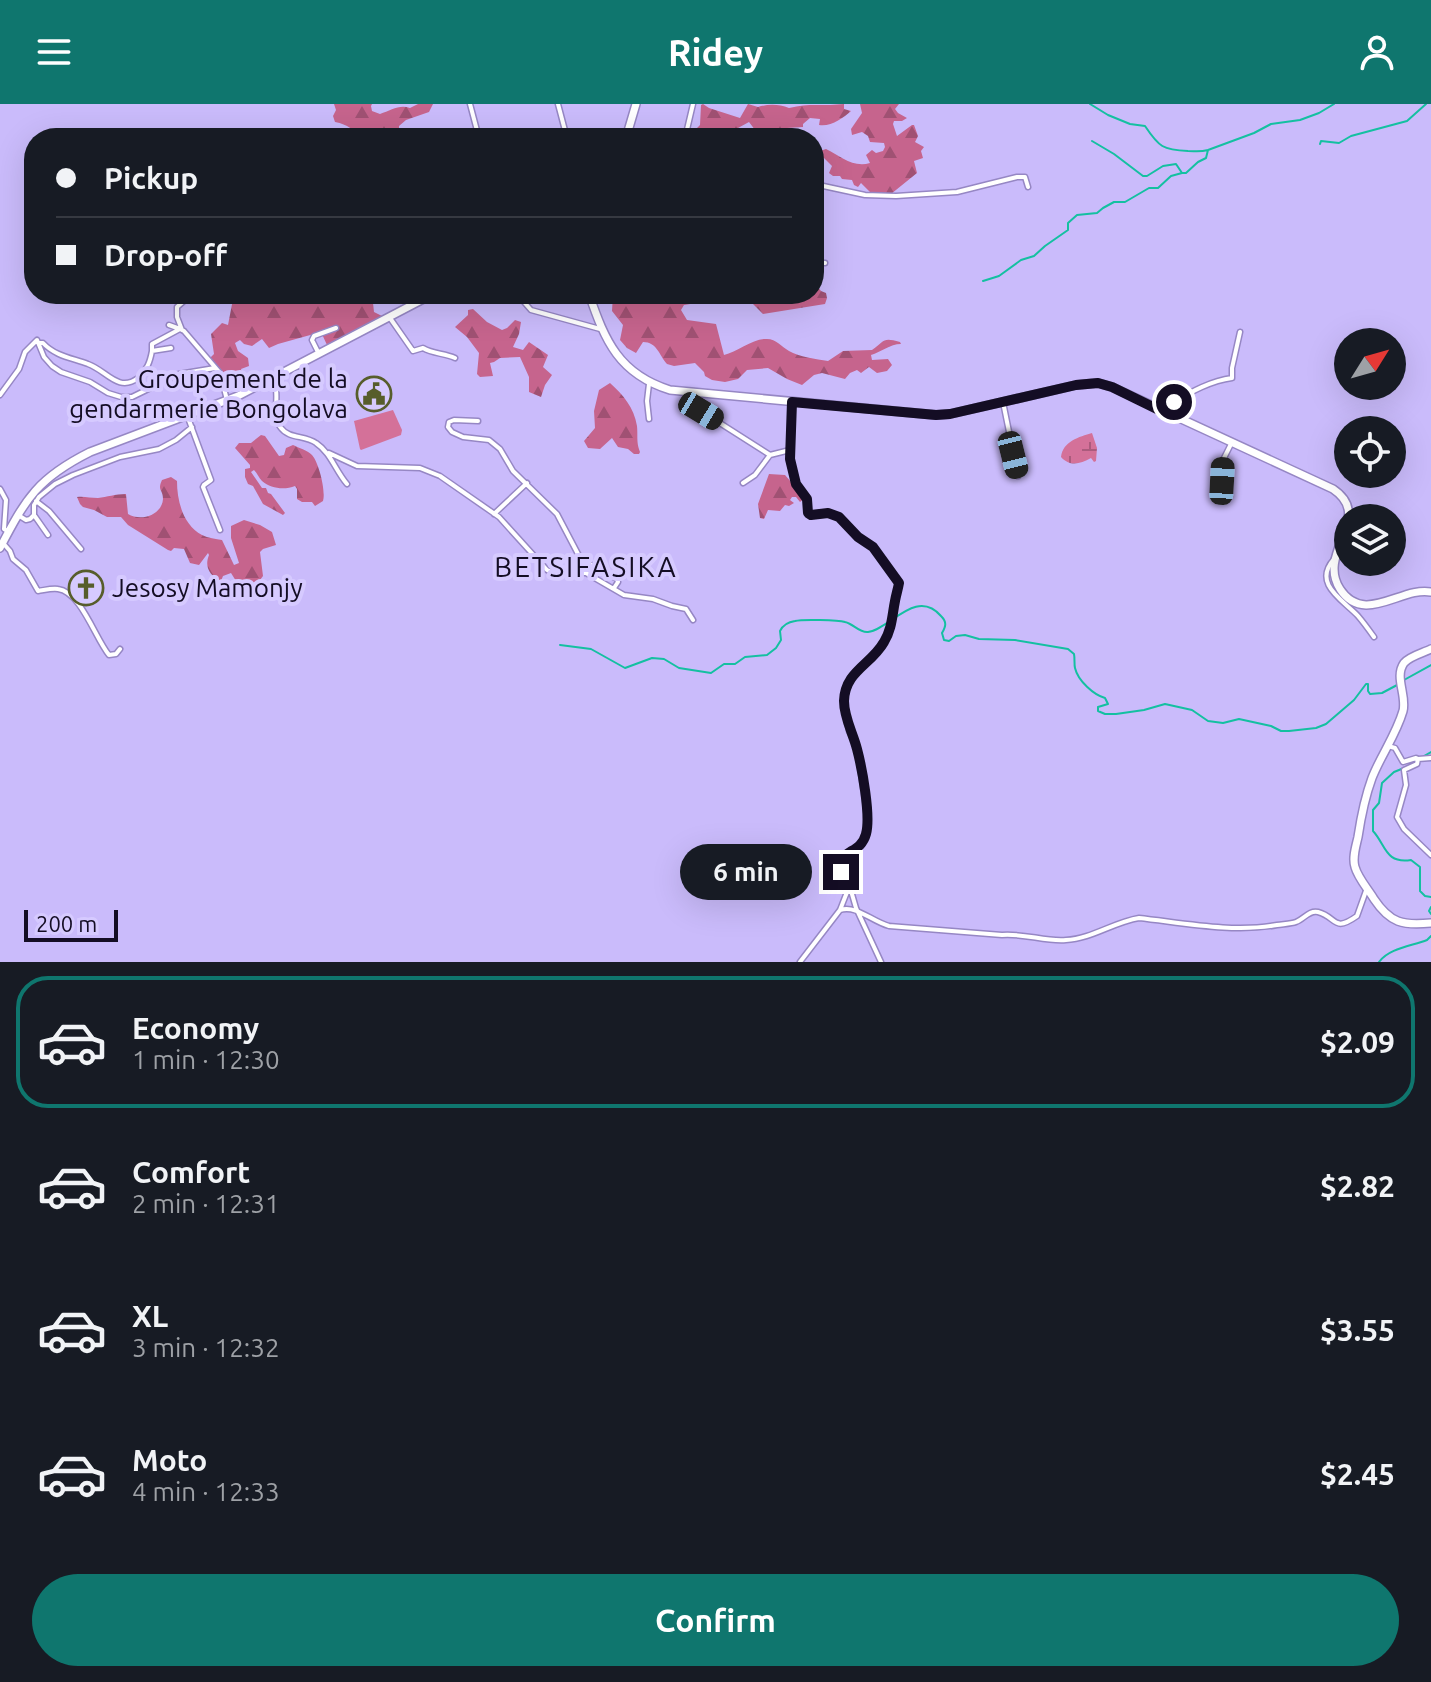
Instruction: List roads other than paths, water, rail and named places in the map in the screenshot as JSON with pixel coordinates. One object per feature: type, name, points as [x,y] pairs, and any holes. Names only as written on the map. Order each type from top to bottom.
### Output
[{"type":"street","points":[[470,104],[476,128]]},
{"type":"street","points":[[558,104],[564,128]]},
{"type":"street","points":[[629,128],[636,104]]},
{"type":"street","points":[[687,128],[693,104]]},
{"type":"street","points":[[824,186],[865,195],[896,196],[957,192],[1025,177],[1028,187]]},
{"type":"street","points":[[180,304],[177,307],[177,317],[181,330],[220,373],[227,400]]},
{"type":"street","points":[[120,649],[116,654],[109,655],[67,591],[57,588],[38,591],[26,570],[2,545],[34,491],[58,470],[90,452],[227,400],[415,304]]},
{"type":"street","points":[[526,304],[531,310],[603,330]]},
{"type":"street","points":[[593,304],[609,344],[624,364],[670,390],[936,415],[1098,383],[1333,489],[1348,504]]},
{"type":"street","points":[[390,318],[413,351],[423,348],[455,358]]},
{"type":"street","points":[[169,325],[181,330]]},
{"type":"street","points":[[319,354],[312,340],[314,336],[336,328]]},
{"type":"street","points":[[0,395],[19,369],[25,352],[37,340],[62,356],[97,367],[122,384],[133,381],[146,370],[152,344],[181,330]]},
{"type":"street","points":[[1159,410],[1188,393],[1221,379],[1232,378],[1240,332]]},
{"type":"street","points":[[40,343],[44,357],[61,372],[121,397],[132,397],[179,374],[215,368]]},
{"type":"street","points":[[152,351],[171,348]]},
{"type":"street","points":[[272,378],[277,421],[288,434],[311,439],[329,453],[357,466],[420,468],[433,472],[494,514],[547,570],[554,573],[586,573],[624,595],[653,599],[686,609],[693,620]]},
{"type":"street","points":[[649,419],[647,401],[650,381]]},
{"type":"street","points":[[792,402],[792,468],[796,484],[807,499],[808,513],[828,513],[839,517],[858,537],[873,547],[899,583],[890,631],[876,654],[850,678],[844,701],[849,731],[857,747],[868,820],[866,834],[856,850],[846,854],[838,864],[848,879],[881,962]]},
{"type":"street","points":[[1003,402],[1018,476]]},
{"type":"street","points":[[701,411],[770,455]]},
{"type":"street","points":[[187,415],[211,480],[203,487],[220,530]]},
{"type":"street","points":[[478,421],[454,420],[449,422],[448,427],[463,437],[489,440],[500,449],[513,471],[557,514],[584,561],[617,579],[614,588]]},
{"type":"street","points":[[18,515],[30,519],[34,515],[36,501],[45,490],[73,475],[120,457],[159,449],[192,427]]},
{"type":"street","points":[[1222,481],[1223,460],[1232,442]]},
{"type":"street","points":[[743,483],[755,475],[770,455],[790,450]]},
{"type":"street","points":[[329,453],[347,484]]},
{"type":"street","points":[[494,514],[527,483]]},
{"type":"street","points":[[0,490],[6,500],[4,529],[9,532]]},
{"type":"street","points":[[36,501],[49,511],[81,549]]},
{"type":"street","points":[[34,515],[48,535]]},
{"type":"street","points":[[1334,559],[1330,562],[1327,581],[1332,592],[1374,637]]},
{"type":"street","points":[[1335,576],[1341,592],[1351,601],[1363,605],[1431,592]]},
{"type":"street","points":[[1431,649],[1406,661],[1401,669],[1404,708],[1373,775],[1354,856],[1355,867],[1380,909],[1389,918],[1408,924],[1431,923]]},
{"type":"street","points":[[1388,746],[1395,748],[1403,762],[1431,758]]},
{"type":"street","points":[[1418,759],[1417,764],[1404,770],[1406,785],[1397,817],[1404,829],[1431,855]]},
{"type":"street","points":[[800,962],[840,910],[850,886]]},
{"type":"street","points":[[840,910],[854,909],[889,926],[1065,940],[1139,918],[1205,926],[1262,928],[1296,922],[1308,913],[1319,912],[1340,924],[1357,916],[1367,888]]},
{"type":"waterway","points":[[1090,104],[1130,124],[1145,126],[1158,143],[1167,148],[1208,150]]},
{"type":"waterway","points":[[1092,141],[1143,176],[1163,166],[1176,164],[1182,173],[1186,173],[1206,158],[1208,150],[1271,124],[1300,120],[1334,104]]},
{"type":"waterway","points":[[1320,144],[1321,141],[1339,143],[1351,136],[1407,121],[1426,104]]},
{"type":"waterway","points":[[983,281],[999,276],[1021,260],[1034,256],[1068,230],[1068,223],[1077,215],[1097,213],[1114,202],[1125,202],[1149,188],[1158,188],[1171,176],[1182,173]]},
{"type":"waterway","points":[[560,645],[591,649],[625,668],[652,658],[664,659],[679,668],[711,673],[724,664],[735,664],[745,657],[767,655],[776,648],[781,640],[781,629],[790,622],[841,621],[868,632],[903,612],[922,606],[932,608],[944,620],[944,640],[965,635],[1068,649],[1074,654],[1075,668],[1083,682],[1091,691],[1105,698],[1108,704],[1098,707],[1098,711],[1105,714],[1144,710],[1165,704],[1192,710],[1208,721],[1223,723],[1239,719],[1289,731],[1326,724],[1354,700],[1366,684],[1370,694],[1382,693],[1399,684]]},
{"type":"waterway","points":[[1404,680],[1431,665]]},
{"type":"waterway","points":[[1424,756],[1431,752]]},
{"type":"waterway","points":[[1404,768],[1382,783],[1379,803],[1373,810],[1373,831],[1391,856],[1411,860],[1420,867],[1420,891],[1431,897]]},
{"type":"waterway","points":[[1431,907],[1431,914]]},
{"type":"waterway","points":[[1379,962],[1395,950],[1431,936]]},
{"type":"place","name":"Groupement de la gendarmerie Bongolava","points":[[374,394]]},
{"type":"place","name":"Jesosy Mamonjy","points":[[86,588]]},
{"type":"district","name":"BETSIFASIKA","points":[[586,567]]}]
